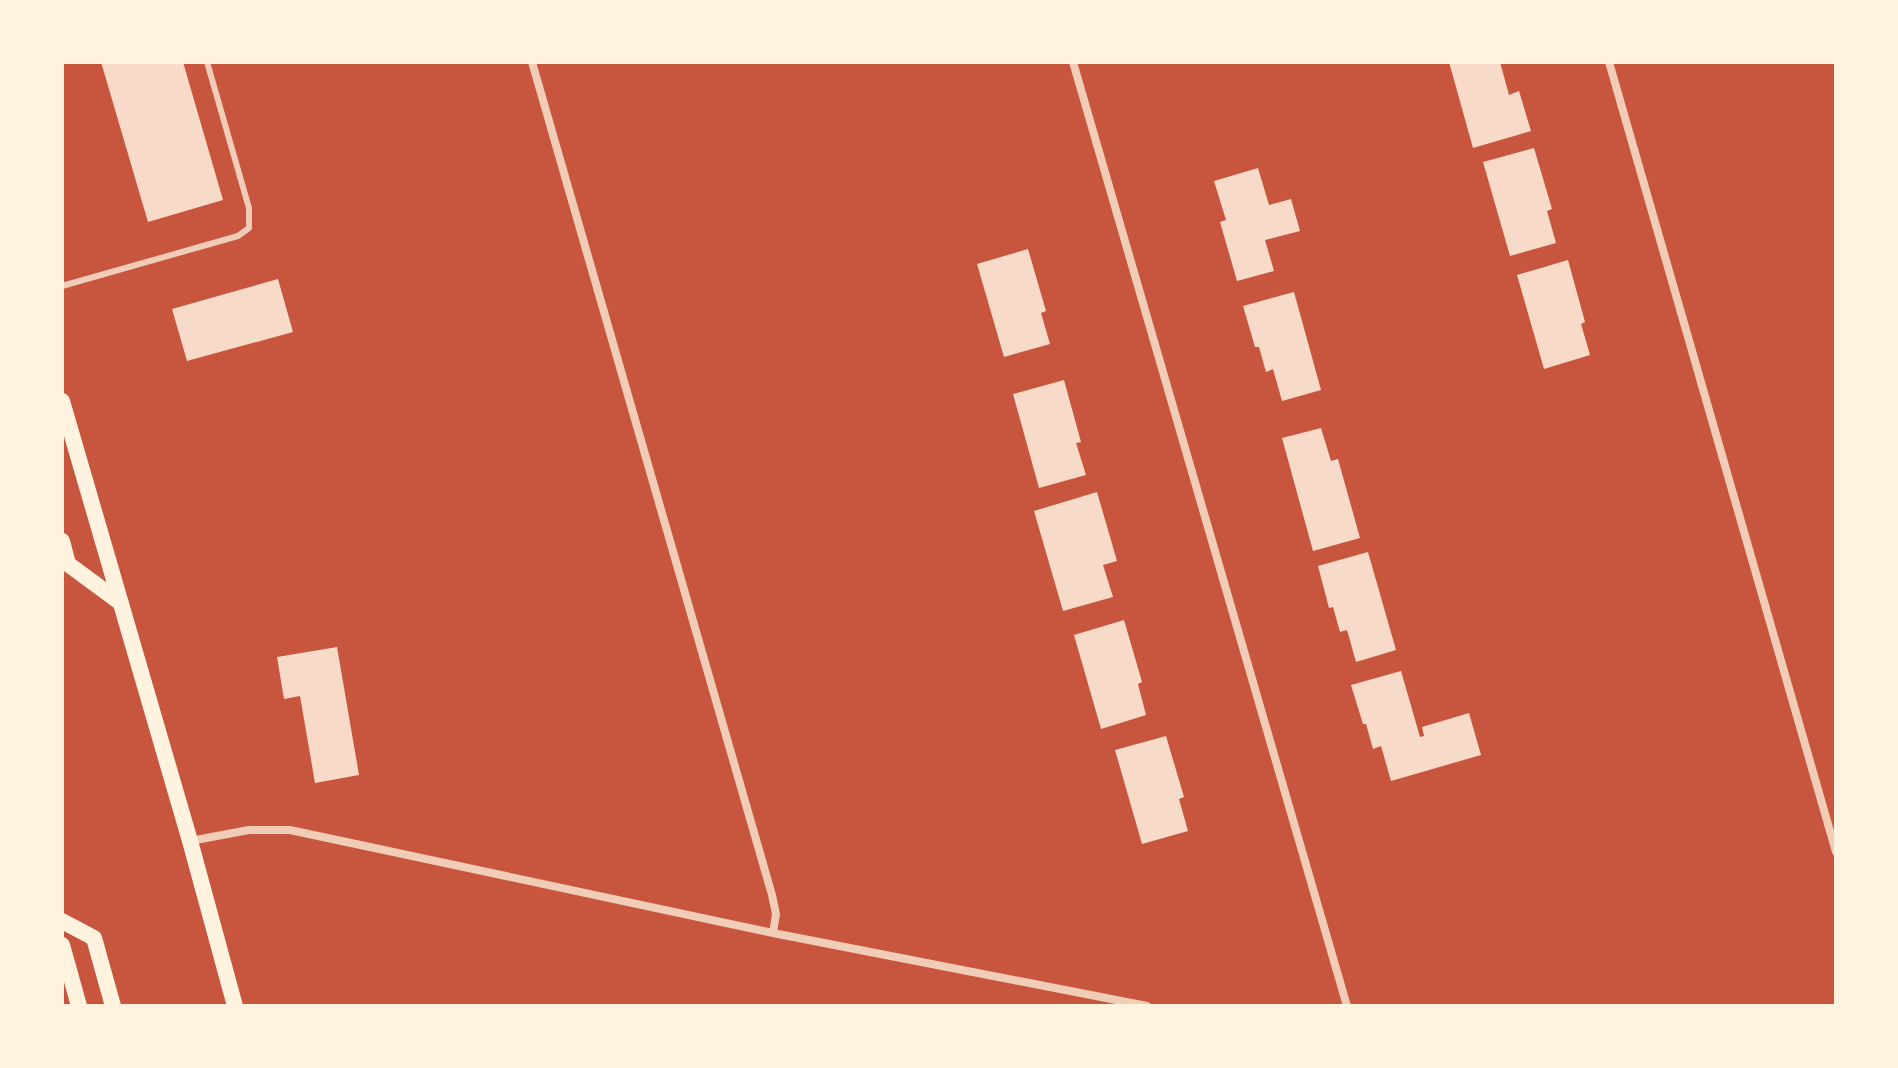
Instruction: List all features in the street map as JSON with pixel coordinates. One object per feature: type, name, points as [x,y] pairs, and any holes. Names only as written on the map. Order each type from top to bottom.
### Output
[{"type":"main road","points":[[62,401],[235,1006]]},
{"type":"main road","points":[[62,541],[68,564],[121,603]]},
{"type":"main road","points":[[62,921],[94,938],[113,1006]]},
{"type":"main road","points":[[62,945],[79,1006]]},
{"type":"street","points":[[532,62],[772,895],[776,914],[773,933]]},
{"type":"street","points":[[1073,62],[1347,1006]]},
{"type":"street","points":[[1609,62],[1836,852]]},
{"type":"street","points":[[190,841],[249,830],[290,830],[773,933],[1147,1006]]},
{"type":"lane","points":[[62,286],[238,236],[249,228],[249,208],[207,62]]},
{"type":"building","points":[[101,62],[183,62],[223,200],[148,222]]},
{"type":"building","points":[[1449,62],[1500,62],[1509,95],[1519,91],[1531,131],[1473,148]]},
{"type":"building","points":[[1534,148],[1552,209],[1547,211],[1556,243],[1510,256],[1483,162]]},
{"type":"building","points":[[1258,168],[1269,205],[1291,199],[1300,231],[1265,240],[1274,271],[1237,281],[1220,222],[1226,220],[1214,181]]},
{"type":"building","points":[[1028,249],[1046,311],[1041,313],[1050,344],[1004,357],[977,264]]},
{"type":"building","points":[[1568,260],[1585,322],[1581,324],[1590,355],[1544,369],[1517,275]]},
{"type":"building","points":[[278,279],[293,332],[187,361],[172,309]]},
{"type":"building","points":[[1294,292],[1321,390],[1282,401],[1273,369],[1266,372],[1259,347],[1255,347],[1243,306]]},
{"type":"building","points":[[1064,380],[1081,442],[1076,443],[1086,475],[1039,488],[1013,394]]},
{"type":"building","points":[[1321,428],[1331,461],[1338,459],[1360,538],[1313,551],[1282,438]]},
{"type":"building","points":[[1097,492],[1117,561],[1103,565],[1113,597],[1063,611],[1034,511]]},
{"type":"building","points":[[1368,552],[1396,650],[1356,662],[1347,630],[1340,632],[1333,607],[1329,608],[1318,566]]},
{"type":"building","points":[[1124,620],[1142,682],[1138,684],[1146,715],[1101,729],[1074,635]]},
{"type":"building","points":[[337,647],[359,775],[315,783],[300,696],[284,699],[277,657]]},
{"type":"building","points":[[1401,671],[1420,737],[1424,736],[1422,727],[1469,713],[1481,755],[1391,781],[1381,746],[1373,749],[1351,685]]},
{"type":"building","points":[[1166,736],[1184,797],[1179,799],[1188,831],[1142,844],[1115,750]]}]
